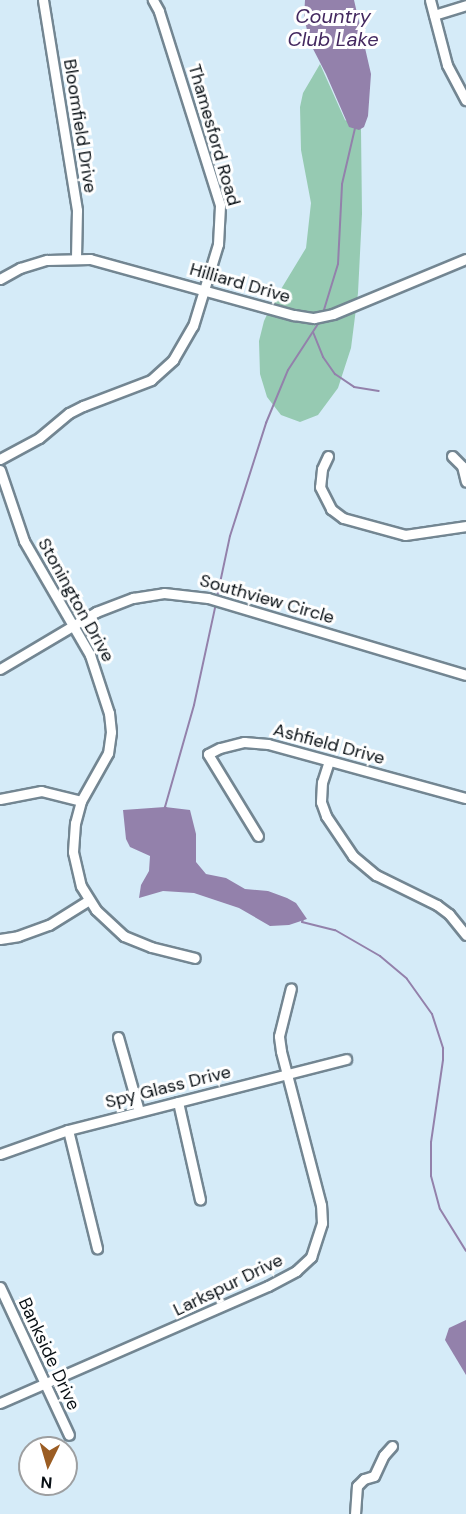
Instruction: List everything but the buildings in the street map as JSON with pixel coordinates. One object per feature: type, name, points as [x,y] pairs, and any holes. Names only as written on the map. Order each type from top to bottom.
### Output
[{"type":"street","name":"Bloomfield Drive","points":[[43,0],[77,210],[76,258]]},
{"type":"street","name":"Thamesford Road","points":[[0,459],[39,438],[69,412],[137,386],[162,370],[187,340],[205,290],[218,244],[220,205],[159,11],[153,0]]},
{"type":"street","points":[[430,0],[447,65],[466,100]]},
{"type":"street","points":[[434,15],[466,5]]},
{"type":"street","name":"Hilliard Drive","points":[[0,279],[29,265],[56,258],[90,259],[294,315],[324,317],[466,259]]},
{"type":"street","points":[[328,456],[322,470],[320,487],[331,509],[343,518],[405,535],[466,526]]},
{"type":"street","points":[[452,456],[462,466],[466,482]]},
{"type":"street","name":"Stonington Drive","points":[[0,470],[24,541],[94,664],[111,722],[108,753],[81,801],[75,823],[73,852],[76,872],[89,900],[105,921],[124,936],[151,947],[195,958]]},
{"type":"street","name":"Southview Circle","points":[[0,669],[96,612],[133,597],[164,593],[193,595],[466,675]]},
{"type":"street","name":"Ashfield Drive","points":[[258,836],[208,754],[229,745],[254,742],[466,798]]},
{"type":"street","points":[[329,761],[322,782],[321,802],[326,816],[353,856],[376,875],[437,905],[449,914],[466,935]]},
{"type":"street","points":[[0,799],[41,791],[81,801]]},
{"type":"street","points":[[0,939],[18,936],[49,925],[89,900]]},
{"type":"street","name":"Larkspur Drive","points":[[0,1403],[268,1286],[296,1271],[311,1257],[322,1223],[321,1205],[279,1036],[291,988]]},
{"type":"street","points":[[118,1037],[139,1111]]},
{"type":"street","name":"Spy Glass Drive","points":[[0,1154],[68,1130],[346,1059]]},
{"type":"street","points":[[178,1102],[200,1200]]},
{"type":"street","points":[[68,1130],[97,1248]]},
{"type":"street","name":"Bankside Drive","points":[[0,1287],[69,1435]]},
{"type":"street","points":[[354,1514],[357,1486],[364,1479],[374,1476],[384,1455],[392,1446]]},
{"type":"green space","points":[[320,64],[345,120],[361,129],[362,214],[358,293],[351,348],[338,388],[318,415],[300,422],[281,415],[267,397],[260,374],[259,341],[264,321],[272,304],[306,248],[311,203],[301,150],[300,107],[303,93]]},
{"type":"water","name":"Country Club Lake","points":[[305,0],[354,0],[371,74],[368,116],[364,127],[359,130],[349,127],[310,43],[304,17]]},
{"type":"water","points":[[165,807],[190,810],[196,834],[196,862],[206,874],[226,878],[245,889],[268,891],[287,898],[296,903],[307,919],[289,925],[270,926],[239,908],[194,893],[163,891],[139,898],[141,885],[149,871],[150,856],[130,847],[126,839],[123,810]]},
{"type":"water","points":[[466,1320],[466,1375],[445,1340],[449,1328]]},
{"type":"waterway","points":[[323,313],[338,264],[342,184],[355,128]]},
{"type":"waterway","points":[[217,597],[230,536],[266,423],[288,370],[320,321]]},
{"type":"waterway","points":[[313,332],[323,357],[335,374],[354,387],[379,391]]},
{"type":"waterway","points":[[167,809],[165,807],[194,705],[216,603]]},
{"type":"waterway","points":[[303,919],[302,922],[335,930],[380,956],[407,979],[432,1014],[443,1048],[443,1060],[431,1142],[431,1176],[440,1209],[466,1251]]}]
